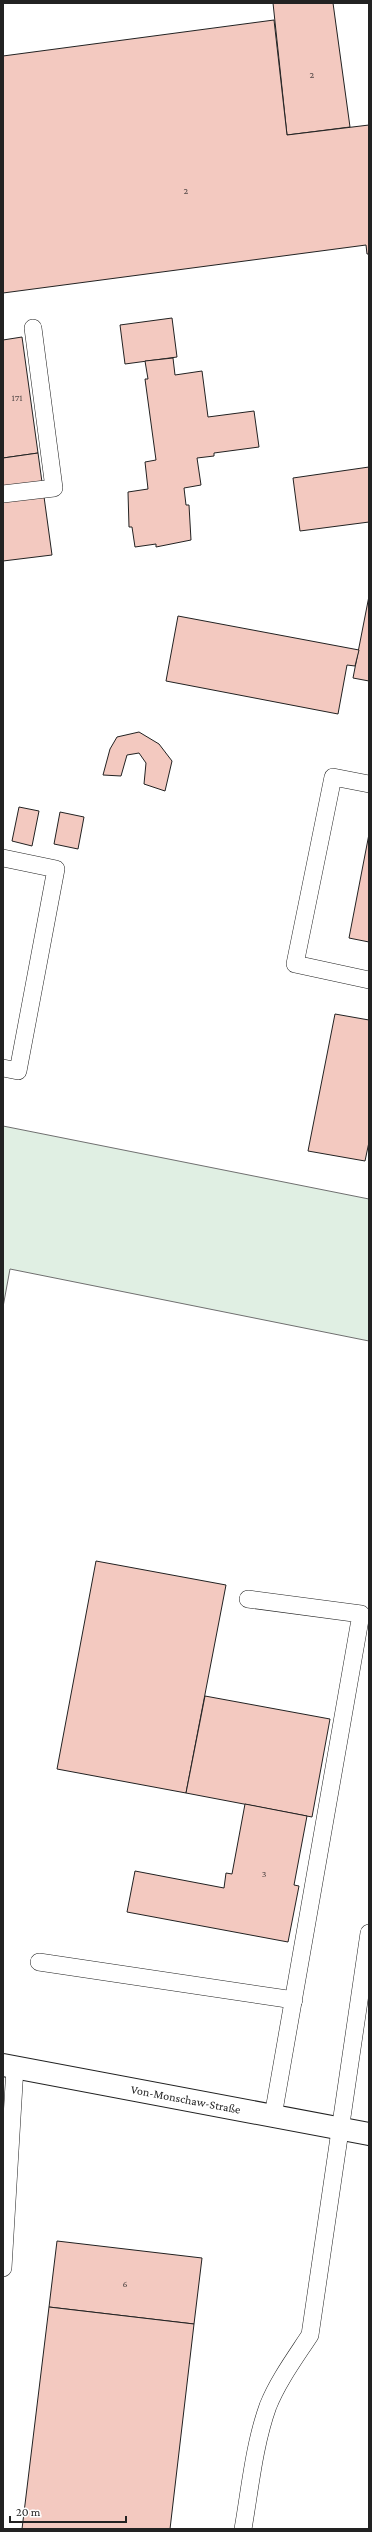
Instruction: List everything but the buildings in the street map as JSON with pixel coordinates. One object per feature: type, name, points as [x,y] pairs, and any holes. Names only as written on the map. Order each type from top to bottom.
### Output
[{"type":"street","name":"Von-Monschaw-Straße","points":[[9,2066],[369,2134]]},
{"type":"lane","points":[[3,494],[54,488],[33,328]]},
{"type":"lane","points":[[369,784],[333,777],[295,964],[369,980]]},
{"type":"lane","points":[[3,858],[56,868],[18,1071],[3,1068]]},
{"type":"lane","points":[[248,1600],[360,1614],[273,2116]]},
{"type":"lane","points":[[243,2529],[260,2435],[268,2406],[280,2381],[310,2336],[369,1933]]},
{"type":"lane","points":[[39,1962],[294,2000]]},
{"type":"lane","points":[[3,2268],[9,2066]]},
{"type":"green space","points":[[3,1126],[369,1199],[369,1341],[10,1269],[3,1307]]}]
